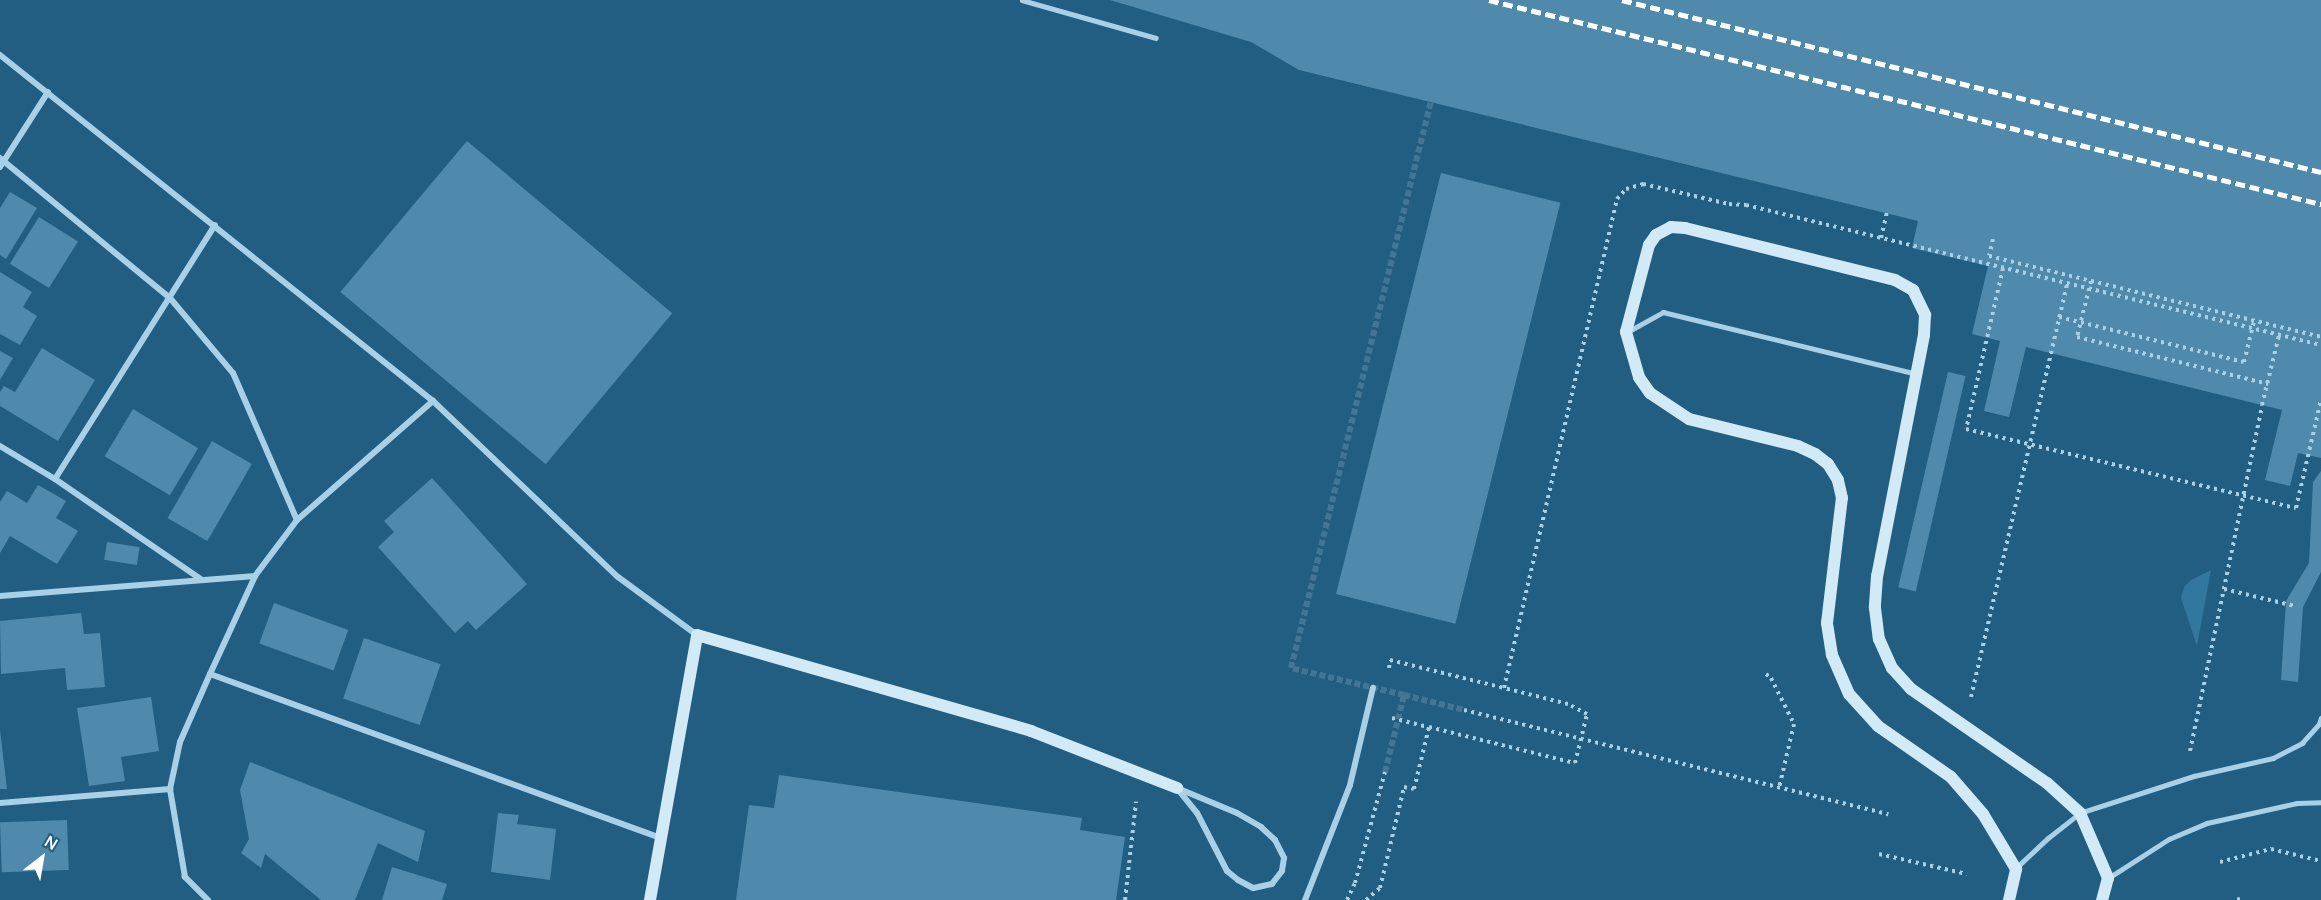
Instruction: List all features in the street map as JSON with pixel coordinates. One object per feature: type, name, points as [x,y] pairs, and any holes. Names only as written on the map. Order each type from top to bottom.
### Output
[{"type":"street","points":[[0,55],[433,401],[618,577],[697,635],[1031,731],[1177,788],[1237,813],[1262,827],[1275,840],[1284,858],[1282,871],[1272,884],[1253,888],[1238,880],[1227,870],[1197,813],[1177,788]]},
{"type":"street","points":[[48,92],[1,162],[170,298],[233,373],[297,520]]},
{"type":"street","points":[[55,479],[215,225]]},
{"type":"street","points":[[2009,900],[2016,869],[1983,814],[1951,777],[1878,726],[1850,693],[1832,654],[1827,624],[1842,498],[1838,480],[1828,464],[1815,454],[1798,446],[1689,420],[1650,393],[1639,377],[1626,332],[1649,245],[1656,236],[1671,227],[1685,228],[1895,280],[1913,290],[1925,315],[1916,374],[1877,576],[1875,608],[1879,639],[1892,668],[1911,689],[2047,783],[2080,813],[2108,878],[2102,900]]},
{"type":"street","points":[[208,900],[185,878],[170,789],[180,742],[210,674],[255,576],[297,520],[433,401]]},
{"type":"street","points":[[0,446],[55,479],[202,580]]},
{"type":"street","points":[[0,596],[255,576]]},
{"type":"street","points":[[650,900],[697,635]]},
{"type":"street","points":[[210,674],[661,838]]},
{"type":"street","points":[[1305,900],[1350,785],[1373,688]]},
{"type":"street","points":[[0,803],[170,789]]},
{"type":"lane","points":[[1022,0],[1156,38]]},
{"type":"lane","points":[[1626,332],[1662,312],[1916,374]]},
{"type":"lane","points":[[2016,869],[2048,838],[2080,813],[2194,776],[2273,758],[2302,743],[2319,724],[2321,718]]},
{"type":"lane","points":[[2108,878],[2169,838],[2207,823],[2297,803],[2321,802]]},
{"type":"path","points":[[1881,238],[1887,213]]},
{"type":"path","points":[[1993,239],[1989,256],[2321,337]]},
{"type":"path","points":[[1913,246],[2321,345]]},
{"type":"path","points":[[2003,268],[1966,429],[2296,508],[2321,400]]},
{"type":"path","points":[[2091,281],[2077,337],[2268,384]]},
{"type":"path","points":[[1970,700],[2067,283]]},
{"type":"path","points":[[2058,317],[2244,362],[2254,321]]},
{"type":"path","points":[[2189,758],[2243,496],[2280,335]]},
{"type":"path","points":[[2224,589],[2295,606]]},
{"type":"path","points":[[1388,671],[1390,660],[1504,688]]},
{"type":"path","points":[[1766,674],[1771,678],[1794,724],[1779,788]]},
{"type":"path","points":[[1464,710],[1888,814]]},
{"type":"path","points":[[1366,900],[1380,888],[1404,787],[1414,789],[1429,727],[1575,763],[1581,738]]},
{"type":"path","points":[[1347,900],[1355,883],[1385,772]]},
{"type":"path","points":[[1125,900],[1139,773]]},
{"type":"path","points":[[2220,862],[2271,849],[2321,861]]},
{"type":"path","points":[[1879,854],[1967,874]]},
{"type":"shaded area","points":[[2211,570],[2197,646],[2181,598],[2184,587],[2191,580]]},
{"type":"building","points":[[1110,0],[2321,0],[2321,458],[2298,453],[2290,486],[2265,480],[2282,410],[2026,347],[2009,417],[1984,411],[2000,341],[1972,334],[1988,266],[1912,248],[1918,221],[1299,70],[1251,42]]},
{"type":"building","points":[[467,141],[672,313],[546,464],[340,292]]},
{"type":"building","points":[[1441,173],[1560,203],[1455,624],[1336,594]]},
{"type":"building","points":[[10,192],[37,208],[6,259],[0,255],[0,208]]},
{"type":"building","points":[[39,217],[78,241],[49,288],[10,264]]},
{"type":"building","points":[[0,272],[32,292],[23,307],[37,316],[20,345],[0,334]]},
{"type":"building","points":[[42,348],[95,380],[58,441],[0,406],[0,392],[4,386],[15,392]]},
{"type":"building","points":[[0,351],[13,358],[0,380]]},
{"type":"building","points":[[1948,372],[1966,376],[1916,591],[1898,587]]},
{"type":"building","points":[[133,409],[198,448],[170,495],[105,456]]},
{"type":"building","points":[[212,441],[252,464],[207,541],[168,518]]},
{"type":"building","points":[[2321,471],[2321,572],[2303,607],[2298,682],[2281,680],[2286,601],[2309,563],[2313,482]]},
{"type":"building","points":[[432,478],[527,584],[476,630],[468,621],[455,633],[378,547],[394,532],[384,521]]},
{"type":"building","points":[[38,485],[66,501],[56,518],[78,531],[57,564],[10,536],[0,553],[0,502],[7,491],[27,503]]},
{"type":"building","points":[[107,542],[140,547],[137,565],[104,560]]},
{"type":"building","points":[[274,603],[348,630],[334,670],[259,643]]},
{"type":"building","points":[[81,613],[84,634],[100,633],[105,687],[67,690],[65,668],[1,674],[0,621]]},
{"type":"building","points":[[364,638],[441,664],[420,725],[343,699]]},
{"type":"building","points":[[151,697],[159,751],[121,757],[125,781],[89,786],[77,708]]},
{"type":"building","points":[[0,730],[7,789],[0,789]]},
{"type":"building","points":[[250,762],[425,831],[418,862],[378,843],[355,900],[321,900],[265,854],[261,868],[241,853],[249,839],[240,790]]},
{"type":"building","points":[[779,775],[1082,818],[1080,830],[1125,837],[1116,900],[736,900],[749,805],[774,808]]},
{"type":"building","points":[[498,813],[519,815],[517,824],[556,829],[550,880],[491,872]]},
{"type":"building","points":[[67,820],[69,870],[2,872],[0,822]]},
{"type":"building","points":[[392,867],[447,884],[442,900],[382,900]]},
{"type":"tunnel","points":[[1385,772],[1404,695],[1291,668],[1431,101]]},
{"type":"tunnel","points":[[1404,695],[1464,710]]},
{"type":"railway","points":[[1489,0],[2321,204]]},
{"type":"railway","points":[[1622,0],[2321,172]]}]
